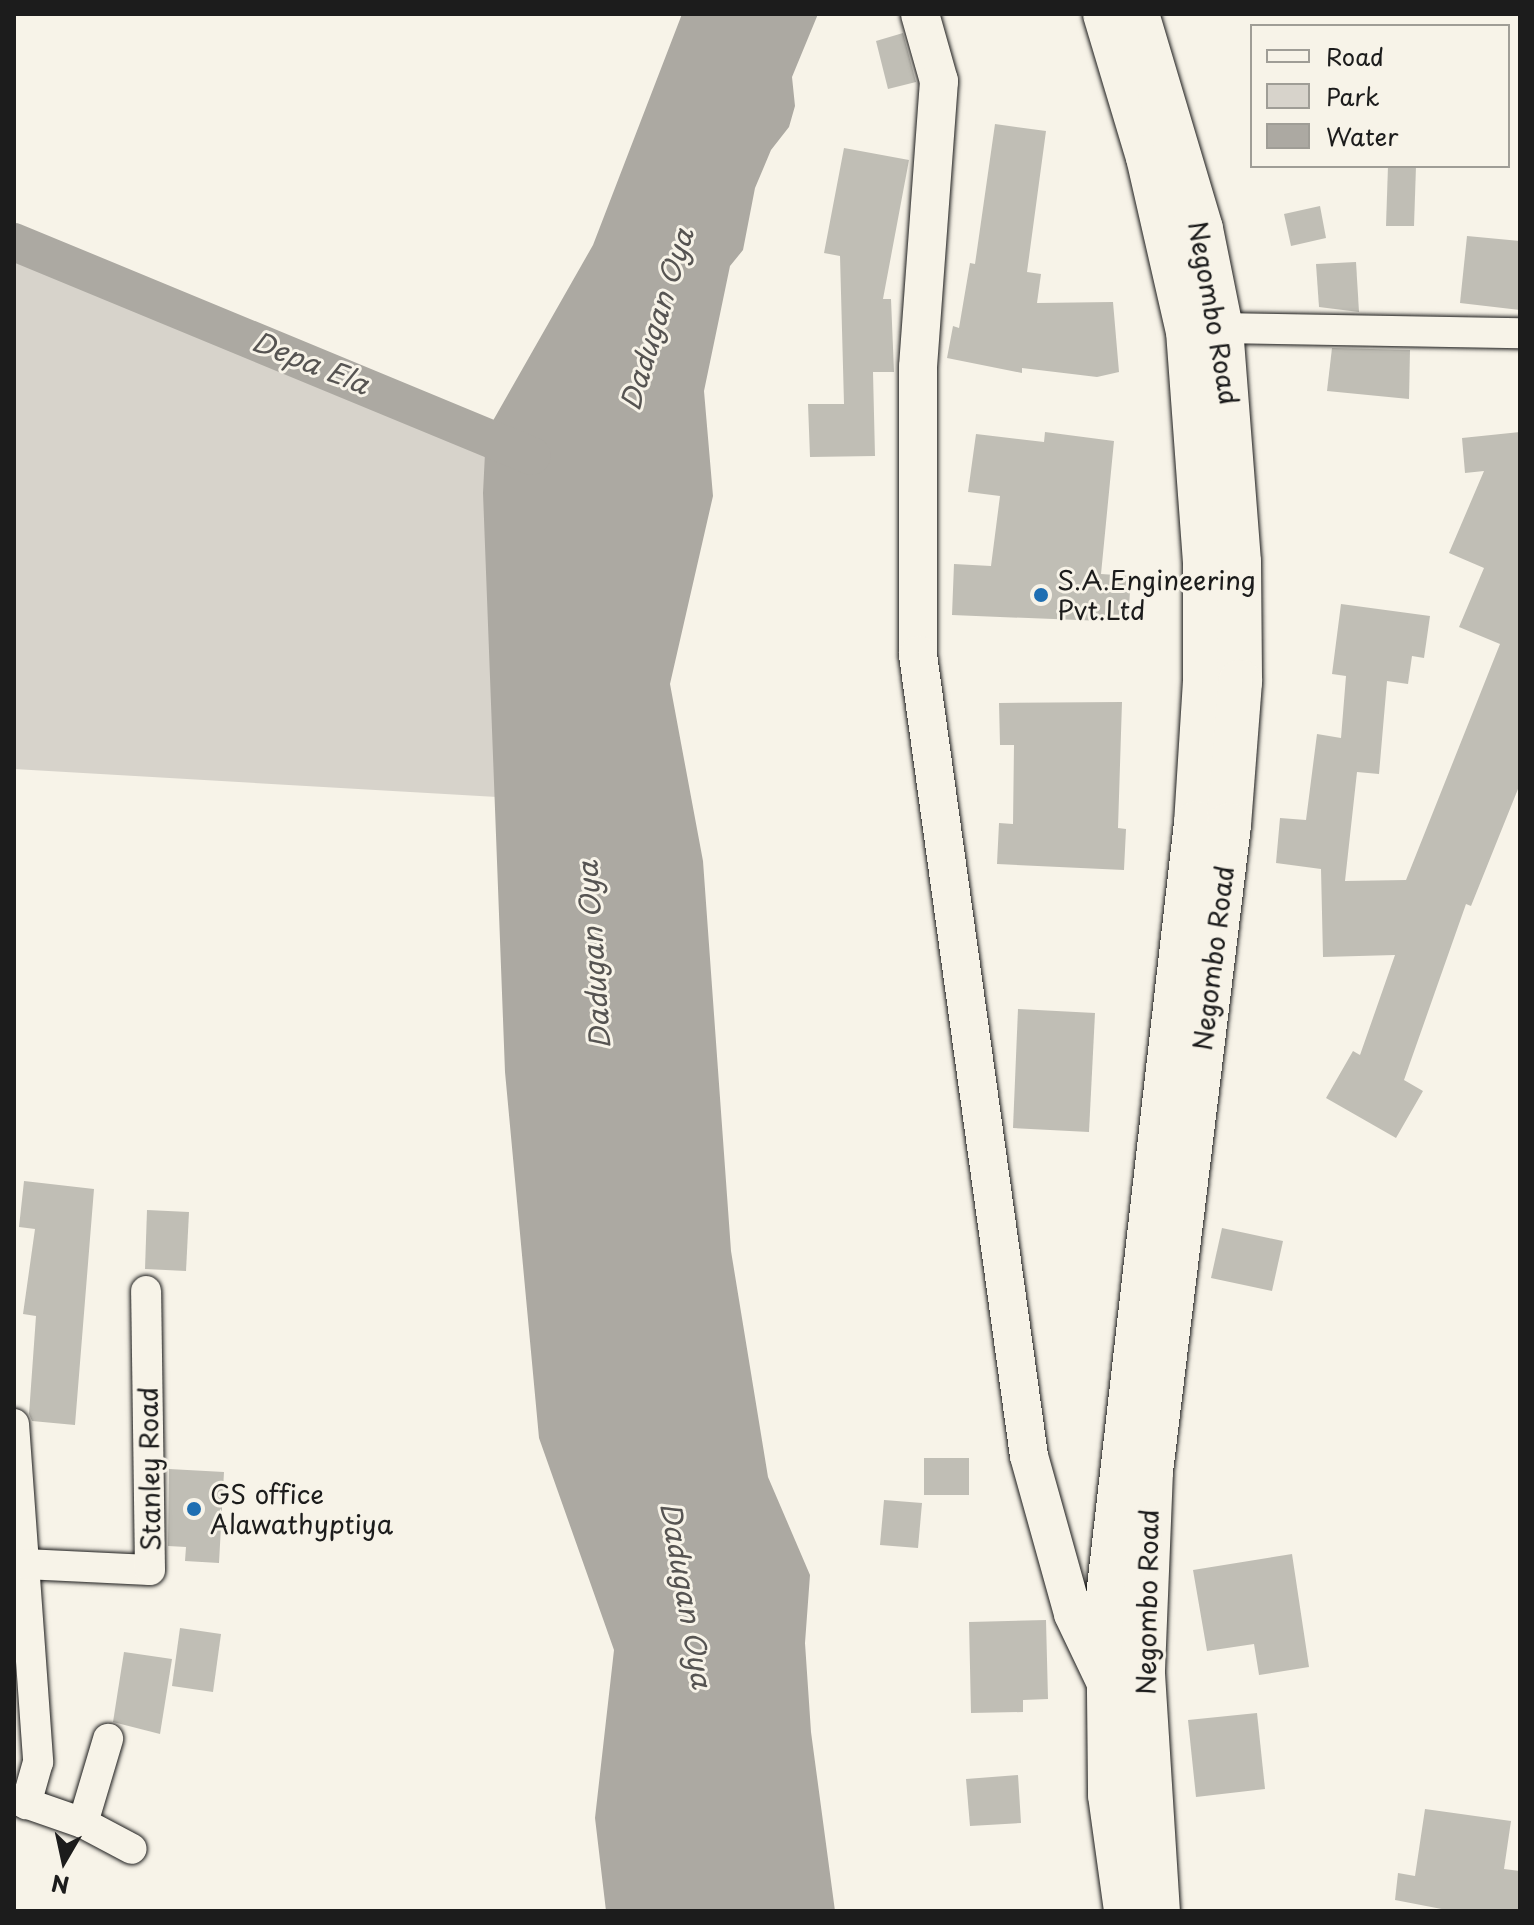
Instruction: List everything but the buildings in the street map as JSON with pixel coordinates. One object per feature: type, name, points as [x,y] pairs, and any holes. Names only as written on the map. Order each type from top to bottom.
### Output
[{"type":"highway","name":"Negombo Road","points":[[1105,14],[1148,157],[1188,331],[1205,563],[1205,681],[1196,823],[1130,1372],[1108,1597],[1105,1681],[1110,1795],[1126,1911]]},
{"type":"highway","name":"Negombo Road","points":[[1137,14],[1189,183],[1221,328],[1236,495],[1240,682],[1227,841],[1151,1471],[1144,1687],[1158,1911]]},
{"type":"street","points":[[920,14],[939,81],[918,367],[918,655],[1029,1456],[1073,1614],[1105,1681]]},
{"type":"street","points":[[1221,328],[1520,333]]},
{"type":"street","name":"Stanley Road","points":[[24,1564],[150,1570],[146,1291]]},
{"type":"street","points":[[14,1424],[38,1762],[20,1801],[83,1823],[132,1849]]},
{"type":"street","points":[[83,1823],[108,1739]]},
{"type":"green space","points":[[14,261],[486,433],[497,797],[14,769]]},
{"type":"water","name":"Dadugan Oya","points":[[682,14],[818,14],[792,77],[795,106],[789,127],[771,150],[755,188],[743,250],[730,266],[704,391],[713,496],[670,684],[703,861],[731,1251],[768,1477],[810,1575],[805,1643],[811,1732],[835,1911],[606,1911],[595,1818],[614,1650],[539,1438],[505,1072],[483,493],[486,433],[593,245]]},
{"type":"waterway","name":"Depa Ela","points":[[14,242],[532,456]]},
{"type":"place","name":"S.A.Engineering Pvt.Ltd","points":[[1041,595]]},
{"type":"place","name":"GS office Alawathyptiya","points":[[194,1509]]}]
